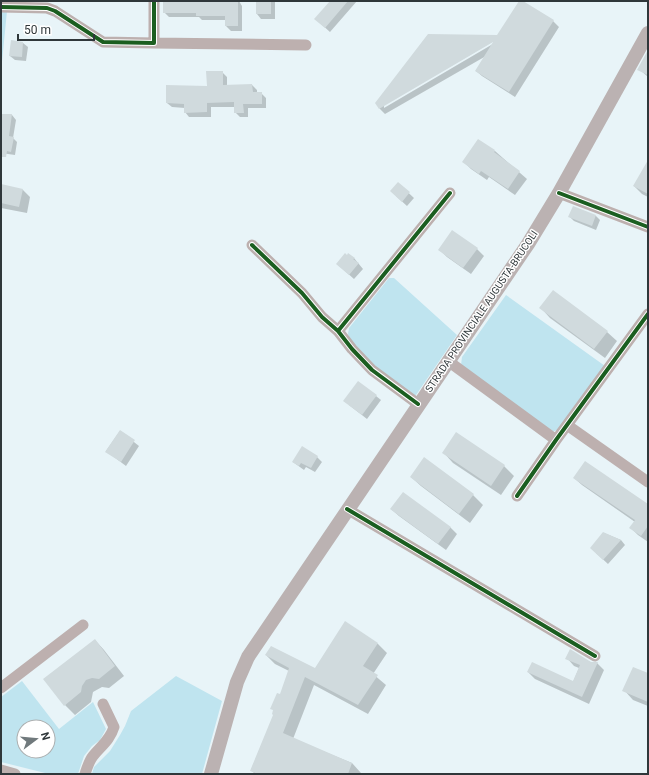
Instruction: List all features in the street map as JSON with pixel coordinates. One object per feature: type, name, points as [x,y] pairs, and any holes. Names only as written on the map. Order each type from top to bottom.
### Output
[{"type":"main road","name":"STRADA PROVINCIALE AUGUSTA-BRUCOLI","points":[[211,774],[237,682],[248,657],[418,404],[528,244],[559,193],[648,33]]},
{"type":"street","points":[[154,1],[154,43]]},
{"type":"street","points":[[1,7],[47,8],[55,11],[103,42],[306,44]]},
{"type":"street","points":[[559,193],[648,227]]},
{"type":"street","points":[[338,331],[450,194]]},
{"type":"street","points":[[252,245],[302,293],[322,317],[338,331],[352,349],[372,370],[418,404]]},
{"type":"street","points":[[517,496],[648,314]]},
{"type":"street","points":[[448,361],[556,440]]},
{"type":"street","points":[[567,425],[648,482]]},
{"type":"street","points":[[347,509],[595,656]]},
{"type":"street","points":[[1,688],[83,625]]},
{"type":"street","points":[[84,774],[87,765],[93,756],[112,735],[114,727],[103,704]]},
{"type":"street","points":[[1,770],[15,774]]},
{"type":"shaded area","points":[[1,11],[7,11],[1,72]]},
{"type":"shaded area","points":[[389,278],[394,278],[457,335],[416,395],[413,396],[366,358],[351,341],[348,334],[349,328]]},
{"type":"shaded area","points":[[506,295],[605,366],[560,429],[552,432],[461,365],[462,357]]},
{"type":"shaded area","points":[[176,676],[222,701],[202,774],[92,774],[94,767],[110,751],[120,735],[131,711]]},
{"type":"shaded area","points":[[22,681],[51,719],[16,719],[16,759],[56,759],[56,725],[59,729],[93,702],[106,729],[100,740],[92,746],[84,756],[78,774],[49,774],[1,762],[1,697]]},
{"type":"building","points":[[163,1],[238,1],[238,26],[225,26],[225,16],[196,16],[196,13],[163,13]]},
{"type":"building","points":[[256,1],[271,1],[271,14],[256,14]]},
{"type":"building","points":[[330,1],[348,1],[325,28],[314,19]]},
{"type":"building","points":[[519,1],[523,1],[554,20],[509,92],[475,71],[493,42],[379,109],[375,103],[428,34],[497,35]]},
{"type":"building","points":[[11,40],[23,42],[22,57],[9,56]]},
{"type":"building","points":[[648,50],[648,75],[637,70]]},
{"type":"building","points":[[206,71],[223,71],[223,85],[252,84],[253,92],[262,92],[262,104],[243,104],[244,113],[234,113],[234,102],[207,103],[207,112],[184,113],[184,104],[166,103],[166,85],[207,86]]},
{"type":"building","points":[[1,114],[12,114],[9,136],[14,137],[11,152],[7,151],[6,157],[1,157]]},
{"type":"building","points":[[478,139],[495,150],[494,152],[520,171],[508,189],[481,171],[479,174],[462,162]]},
{"type":"building","points":[[648,160],[648,194],[633,186]]},
{"type":"building","points":[[398,182],[410,192],[402,202],[390,191]]},
{"type":"building","points":[[1,184],[23,189],[19,207],[1,203]]},
{"type":"building","points":[[573,206],[596,215],[592,226],[568,217]]},
{"type":"building","points":[[452,230],[478,248],[463,268],[438,250]]},
{"type":"building","points":[[345,253],[347,255],[348,253],[355,258],[353,259],[359,263],[349,275],[336,264]]},
{"type":"building","points":[[553,290],[608,331],[594,349],[539,308]]},
{"type":"building","points":[[358,381],[377,395],[362,415],[343,401]]},
{"type":"building","points":[[120,430],[135,440],[121,462],[105,452]]},
{"type":"building","points":[[456,432],[505,465],[491,486],[442,453]]},
{"type":"building","points":[[302,446],[318,456],[311,468],[301,463],[299,466],[292,462]]},
{"type":"building","points":[[424,457],[474,494],[459,514],[410,477]]},
{"type":"building","points":[[585,461],[648,504],[648,526],[641,536],[629,528],[635,520],[573,478]]},
{"type":"building","points":[[403,492],[451,527],[438,544],[390,509]]},
{"type":"building","points":[[603,532],[621,540],[603,560],[590,548]]},
{"type":"building","points":[[345,621],[378,643],[363,666],[378,675],[358,705],[305,677],[283,733],[352,763],[348,774],[258,774],[250,771],[273,715],[273,710],[270,709],[277,693],[280,694],[289,668],[265,655],[271,646],[315,668]]},
{"type":"building","points":[[95,639],[115,666],[99,679],[92,678],[86,680],[82,686],[81,692],[64,706],[43,679]]},
{"type":"building","points":[[570,649],[591,662],[598,662],[582,697],[527,672],[532,662],[573,681],[580,665],[565,659]]},
{"type":"building","points":[[633,667],[648,673],[648,702],[622,691]]},
{"type":"cycle path","points":[[1,7],[47,8],[55,11],[103,42],[154,43],[154,1]]},
{"type":"cycle path","points":[[338,331],[450,193]]},
{"type":"cycle path","points":[[559,193],[648,227]]},
{"type":"cycle path","points":[[252,245],[302,293],[322,317],[338,331],[352,349],[372,370],[418,404]]},
{"type":"cycle path","points":[[517,496],[648,314]]},
{"type":"cycle path","points":[[347,509],[595,656]]}]
